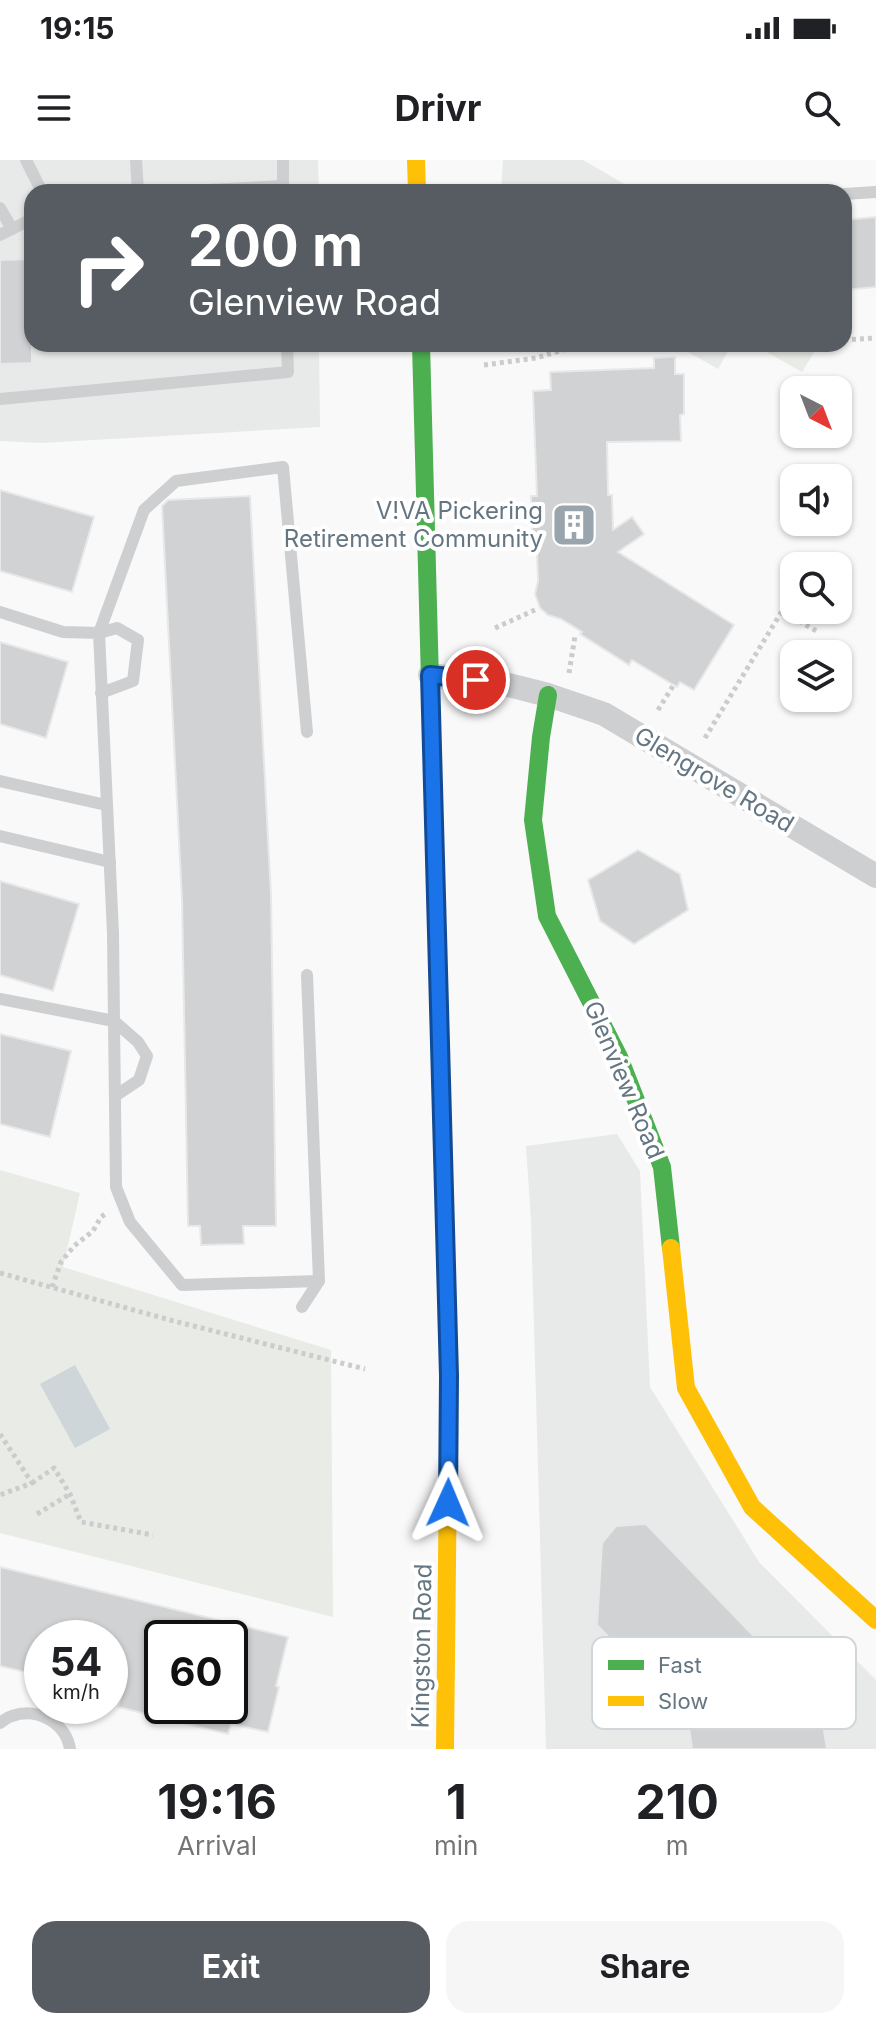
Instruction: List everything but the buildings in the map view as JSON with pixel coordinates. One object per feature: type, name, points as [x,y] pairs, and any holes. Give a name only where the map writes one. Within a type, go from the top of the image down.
[{"type":"main road","points":[[416,160],[417,184]]},
{"type":"main road","name":"Kingston Road","points":[[421,352],[449,1376],[444,1744]]},
{"type":"main road","name":"Glenview Road","points":[[548,695],[533,820],[547,916],[619,1057],[662,1167],[686,1388],[752,1507],[876,1620]]},
{"type":"street","points":[[430,675],[498,683],[548,695]]},
{"type":"street","name":"Glengrove Road","points":[[548,695],[604,714],[876,876]]},
{"type":"lane","points":[[26,160],[38,184]]},
{"type":"lane","points":[[136,160],[138,184]]},
{"type":"lane","points":[[283,160],[283,184]]},
{"type":"lane","points":[[852,194],[876,192]]},
{"type":"lane","points":[[0,208],[6,232],[24,223]]},
{"type":"lane","points":[[0,399],[288,372],[287,352]]},
{"type":"lane","points":[[307,732],[283,467],[176,481],[144,510],[99,633],[113,933],[116,1187],[130,1222],[182,1285],[319,1281]]},
{"type":"lane","points":[[0,612],[63,632],[99,633],[117,628],[138,640],[133,681],[101,693]]},
{"type":"lane","points":[[0,781],[106,805]]},
{"type":"lane","points":[[0,836],[110,862]]},
{"type":"lane","points":[[302,1307],[319,1281],[307,975]]},
{"type":"lane","points":[[0,999],[114,1021],[138,1042],[147,1056],[139,1080],[115,1096]]},
{"type":"lane","points":[[0,1723],[12,1716],[29,1713],[46,1717],[60,1728],[70,1749]]},
{"type":"path","points":[[852,340],[876,338]]},
{"type":"path","points":[[484,365],[556,352]]},
{"type":"path","points":[[489,541],[518,547]]},
{"type":"path","points":[[495,628],[535,610]]},
{"type":"path","points":[[705,738],[782,611],[818,632]]},
{"type":"path","points":[[569,673],[575,636]]},
{"type":"path","points":[[658,710],[673,686]]},
{"type":"path","points":[[52,1287],[61,1262],[74,1246],[93,1231],[101,1217],[122,1202]]},
{"type":"path","points":[[0,1273],[365,1369]]},
{"type":"path","points":[[0,1434],[32,1483]]},
{"type":"path","points":[[0,1495],[32,1483],[54,1468],[70,1494],[81,1522],[153,1535]]},
{"type":"path","points":[[37,1514],[70,1494]]},
{"type":"shaded area","points":[[0,160],[318,160],[319,184],[24,184],[24,352],[319,352],[320,427],[41,443],[0,441]]},
{"type":"shaded area","points":[[503,160],[583,160],[624,184],[502,184]]},
{"type":"shaded area","points":[[688,352],[728,352],[718,369]]},
{"type":"shaded area","points":[[767,352],[814,352],[802,372]]},
{"type":"shaded area","points":[[617,1134],[640,1171],[650,1387],[759,1562],[833,1637],[592,1637],[592,1729],[856,1729],[856,1660],[876,1680],[876,1749],[546,1749],[531,1221],[526,1146]]},
{"type":"shaded area","points":[[0,1170],[80,1193],[63,1267],[331,1350],[333,1617],[0,1533]]},
{"type":"shaded area","points":[[75,1365],[110,1429],[75,1448],[40,1384]]},
{"type":"traffic: fast","points":[[421,352],[443,1167]]},
{"type":"traffic: fast","points":[[548,695],[533,820],[547,916],[619,1057],[662,1167],[671,1248]]},
{"type":"traffic: slow","points":[[416,160],[417,184]]},
{"type":"traffic: slow","points":[[443,1167],[449,1376],[445,1749]]},
{"type":"traffic: slow","points":[[671,1248],[686,1388],[752,1507],[876,1620]]},
{"type":"place","name":"V!VA Pickering Retirement Community","points":[[574,525]]},
{"type":"route","points":[[448,1503],[449,1376],[430,675],[476,680]]}]
